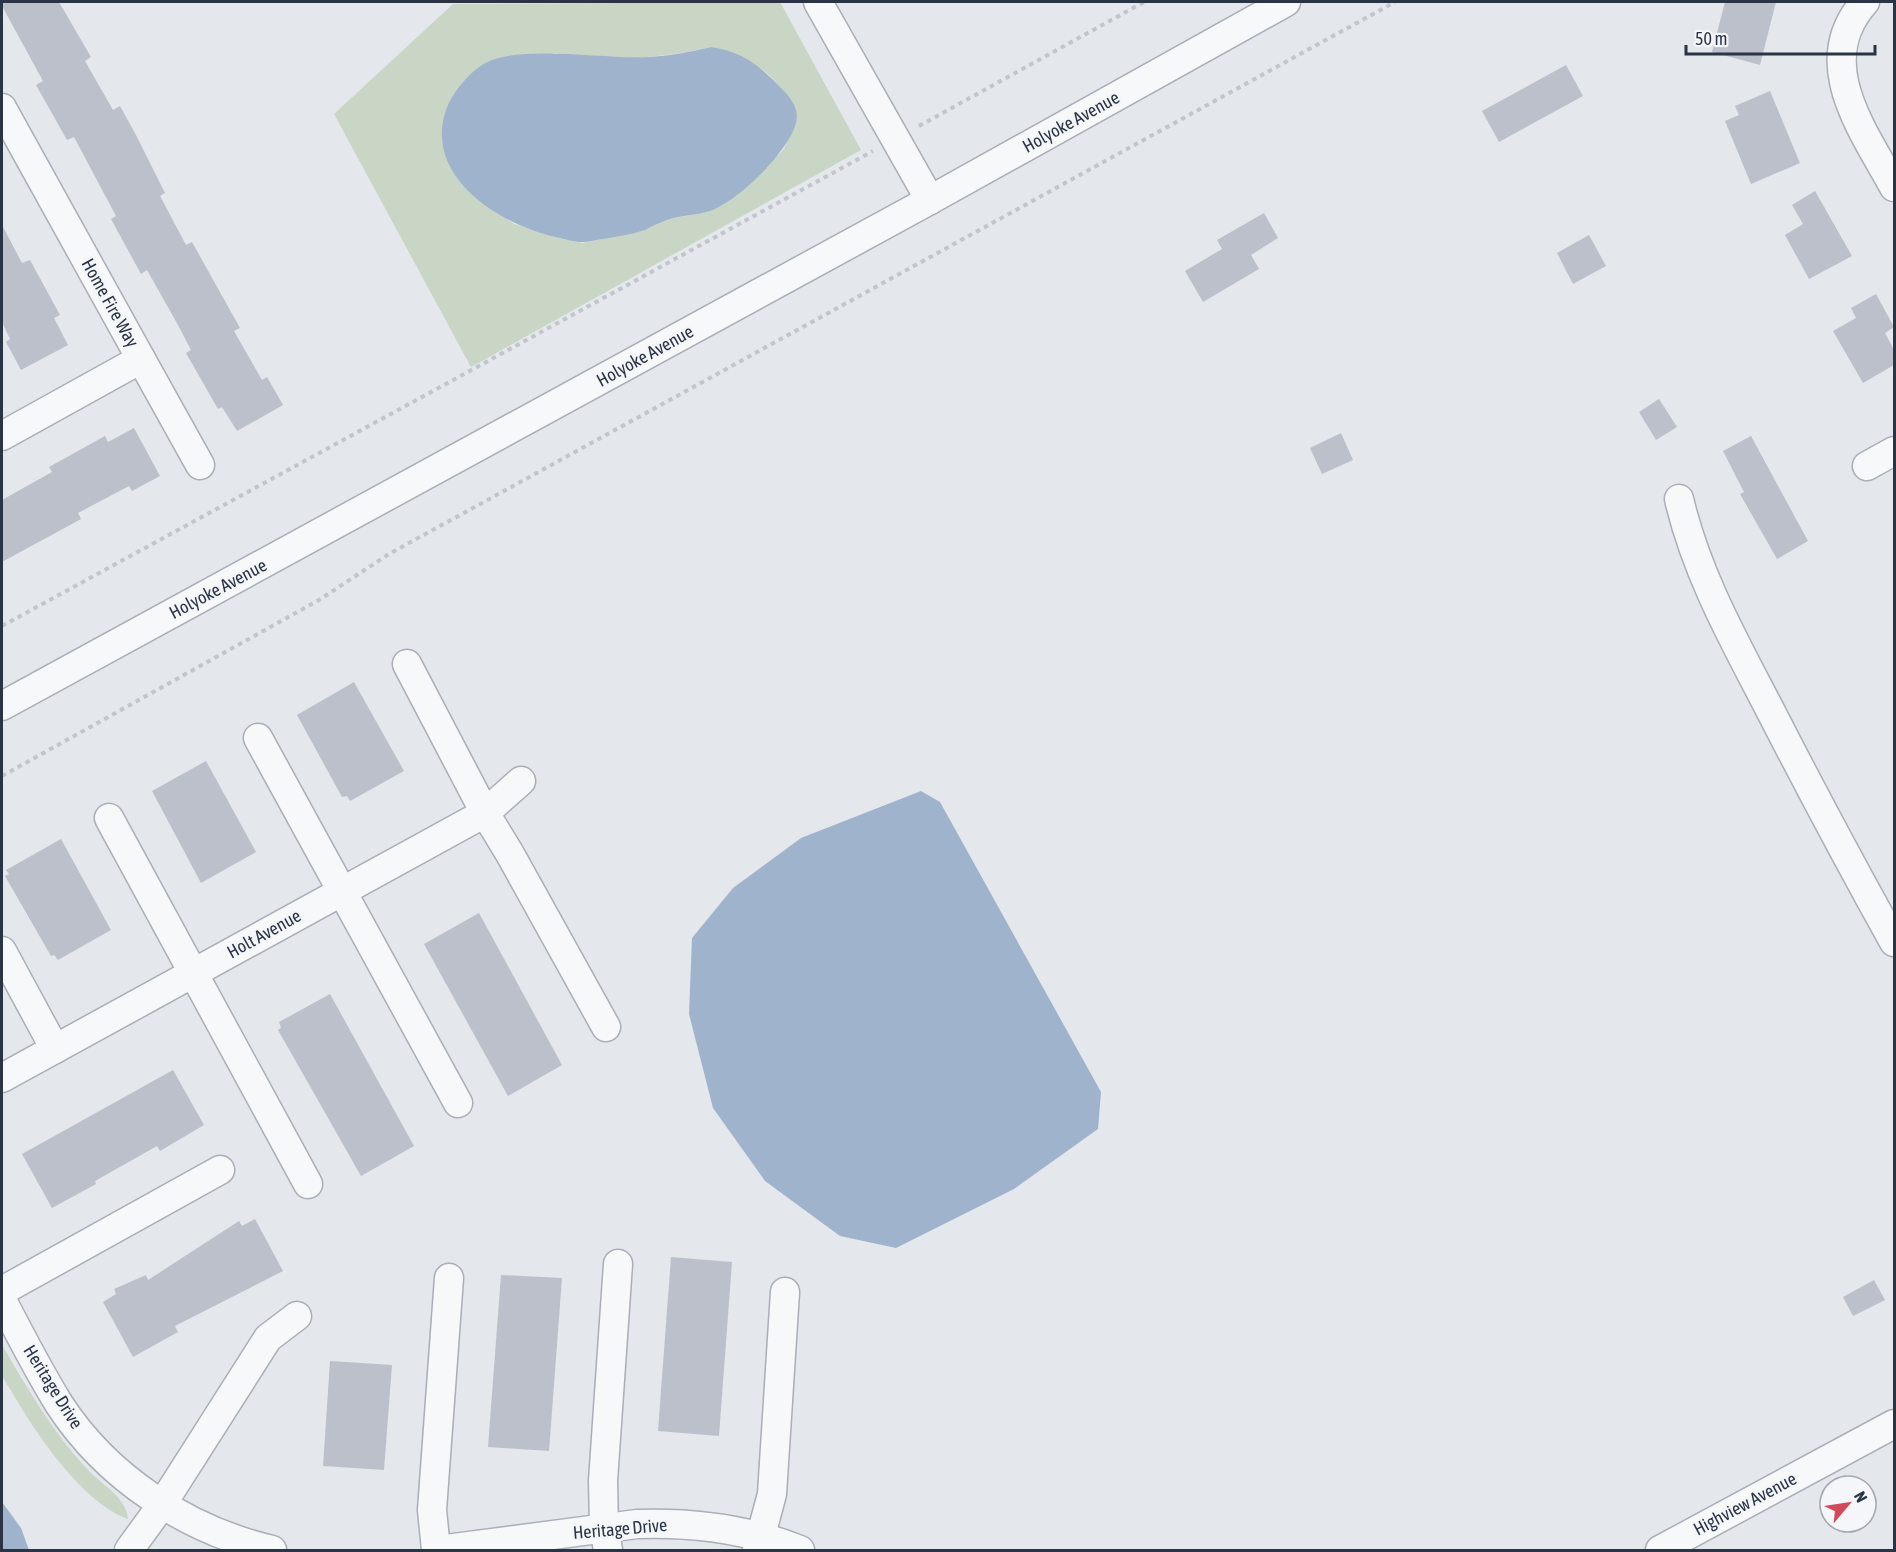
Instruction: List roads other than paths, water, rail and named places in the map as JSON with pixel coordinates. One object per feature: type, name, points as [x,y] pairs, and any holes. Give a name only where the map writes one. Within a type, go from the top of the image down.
[{"type":"street","points":[[818,2],[930,200]]},
{"type":"street","name":"Holyoke Avenue","points":[[2,706],[930,200],[1286,2]]},
{"type":"street","points":[[1865,2],[1852,18],[1844,41],[1841,70],[1852,111],[1894,187]]},
{"type":"street","name":"Home Fire Way","points":[[2,108],[141,359],[2,436]]},
{"type":"street","points":[[141,359],[200,465]]},
{"type":"street","points":[[1867,466],[1894,451]]},
{"type":"street","points":[[1679,499],[1700,570],[1735,643],[1894,942]]},
{"type":"street","points":[[407,664],[484,813],[510,854],[606,1027]]},
{"type":"street","points":[[258,738],[458,1103]]},
{"type":"street","name":"Holt Avenue","points":[[2,1078],[484,813],[520,781]]},
{"type":"street","points":[[109,818],[308,1184]]},
{"type":"street","points":[[2,951],[55,1049]]},
{"type":"street","points":[[2,1291],[219,1170]]},
{"type":"street","points":[[606,1539],[603,1480],[618,1264]]},
{"type":"street","points":[[437,1551],[432,1510],[449,1278]]},
{"type":"street","points":[[759,1544],[772,1494],[785,1292]]},
{"type":"street","name":"Heritage Drive","points":[[2,1300],[60,1405],[118,1472],[161,1506],[230,1538],[272,1551]]},
{"type":"street","points":[[129,1551],[161,1506],[268,1338],[297,1316]]},
{"type":"street","name":"Highview Avenue","points":[[1660,1551],[1894,1424]]},
{"type":"street","name":"Heritage Drive","points":[[437,1551],[606,1539],[637,1524],[722,1528],[759,1544],[800,1551]]},
{"type":"water","points":[[711,47],[733,52],[759,67],[788,96],[794,105],[797,117],[794,129],[776,158],[735,197],[710,211],[670,219],[626,235],[578,242],[534,231],[512,222],[491,209],[471,194],[456,176],[446,156],[442,134],[449,104],[456,91],[471,74],[482,65],[497,58],[538,54],[648,57],[680,54]]},
{"type":"water","points":[[921,791],[940,802],[1101,1092],[1098,1129],[1014,1189],[896,1248],[840,1236],[765,1181],[713,1108],[689,1014],[692,938],[733,888],[801,838]]},
{"type":"water","points":[[2,1502],[21,1528],[29,1550],[2,1550]]}]
